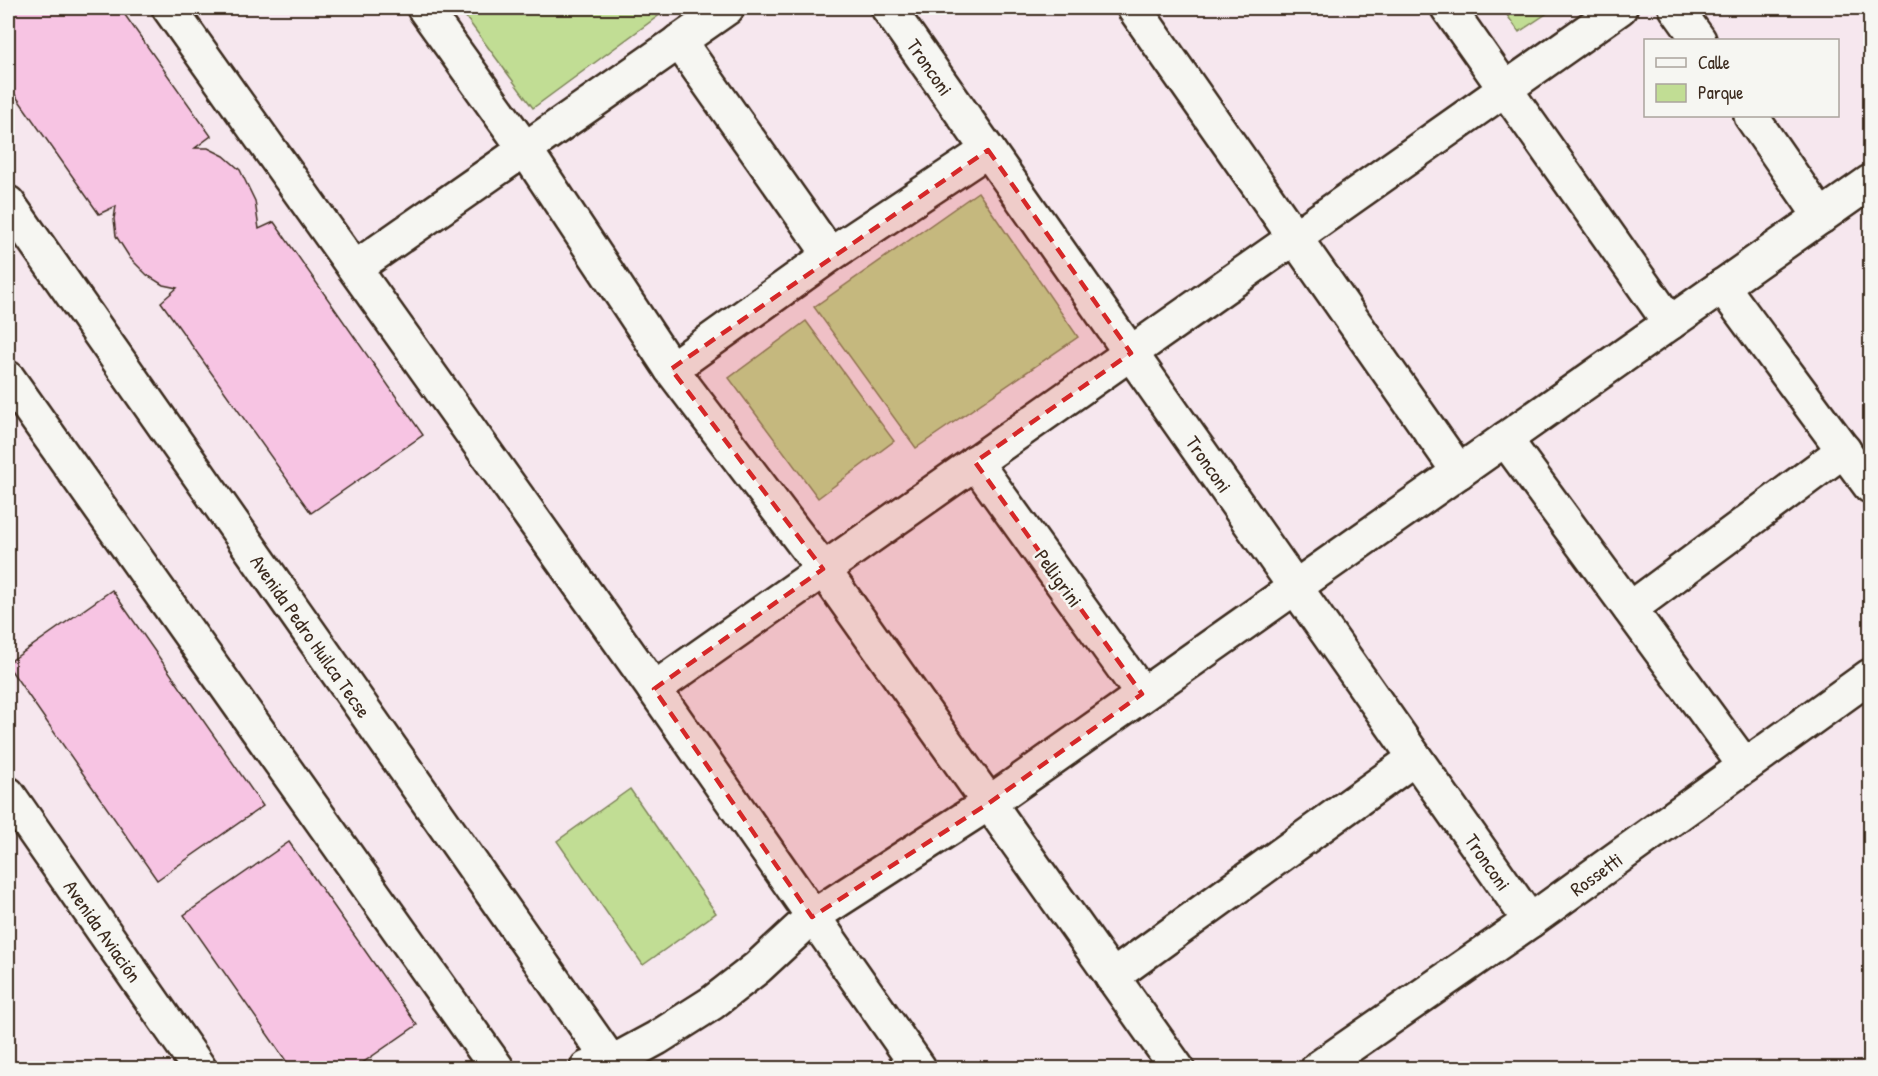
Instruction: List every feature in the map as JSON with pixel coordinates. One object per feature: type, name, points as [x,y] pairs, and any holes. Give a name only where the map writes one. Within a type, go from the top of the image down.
[{"type":"street","points":[[169,8],[654,689],[919,1068]]},
{"type":"street","points":[[424,8],[525,149],[671,369],[823,569],[1177,1068]]},
{"type":"street","points":[[354,268],[727,8]]},
{"type":"street","name":"Tronconi","points":[[888,8],[1530,921]]},
{"type":"street","points":[[1134,8],[1459,472]]},
{"type":"street","points":[[1448,8],[1670,323]]},
{"type":"street","points":[[654,689],[1620,8]]},
{"type":"street","points":[[1676,8],[1698,39]]},
{"type":"street","points":[[679,41],[830,255]]},
{"type":"street","points":[[1752,117],[1821,217]]},
{"type":"street","points":[[671,369],[830,255],[988,150]]},
{"type":"street","points":[[604,1067],[657,1038],[712,1003],[757,968],[812,917],[988,803],[1870,182]]},
{"type":"street","name":"Avenida Pedro Huilca Tecse","points":[[8,203],[604,1067]]},
{"type":"street","points":[[1722,286],[1870,486]]},
{"type":"street","points":[[8,378],[497,1068]]},
{"type":"street","points":[[1505,439],[1745,766]]},
{"type":"street","points":[[1630,609],[1844,450]]},
{"type":"street","name":"Pelligrini","points":[[975,462],[1142,694]]},
{"type":"street","name":"Rossetti","points":[[1318,1068],[1530,921],[1870,676]]},
{"type":"street","points":[[1112,977],[1415,758]]},
{"type":"street","name":"Avenida Aviación","points":[[8,794],[199,1068]]},
{"type":"highlighted area","points":[[988,150],[1131,353],[975,462],[1142,694],[989,803],[812,917],[654,689],[823,569],[671,369]]},
{"type":"green space","points":[[459,8],[669,8],[533,108]]},
{"type":"green space","points":[[1502,8],[1555,8],[1519,32]]},
{"type":"green space","points":[[978,192],[1078,337],[916,448],[814,307]]},
{"type":"green space","points":[[806,321],[894,441],[818,498],[729,378]]},
{"type":"green space","points":[[630,789],[716,913],[643,965],[557,841]]},
{"type":"building","points":[[8,8],[120,8],[211,136],[195,148],[208,148],[224,156],[240,170],[255,201],[259,229],[274,222],[423,435],[311,513],[161,302],[177,288],[163,285],[147,275],[130,258],[116,236],[114,219],[116,206],[99,214],[8,85]]},
{"type":"building","points":[[112,590],[263,806],[157,880],[8,666],[8,663]]},
{"type":"building","points":[[289,842],[417,1025],[355,1068],[291,1068],[184,915]]}]
